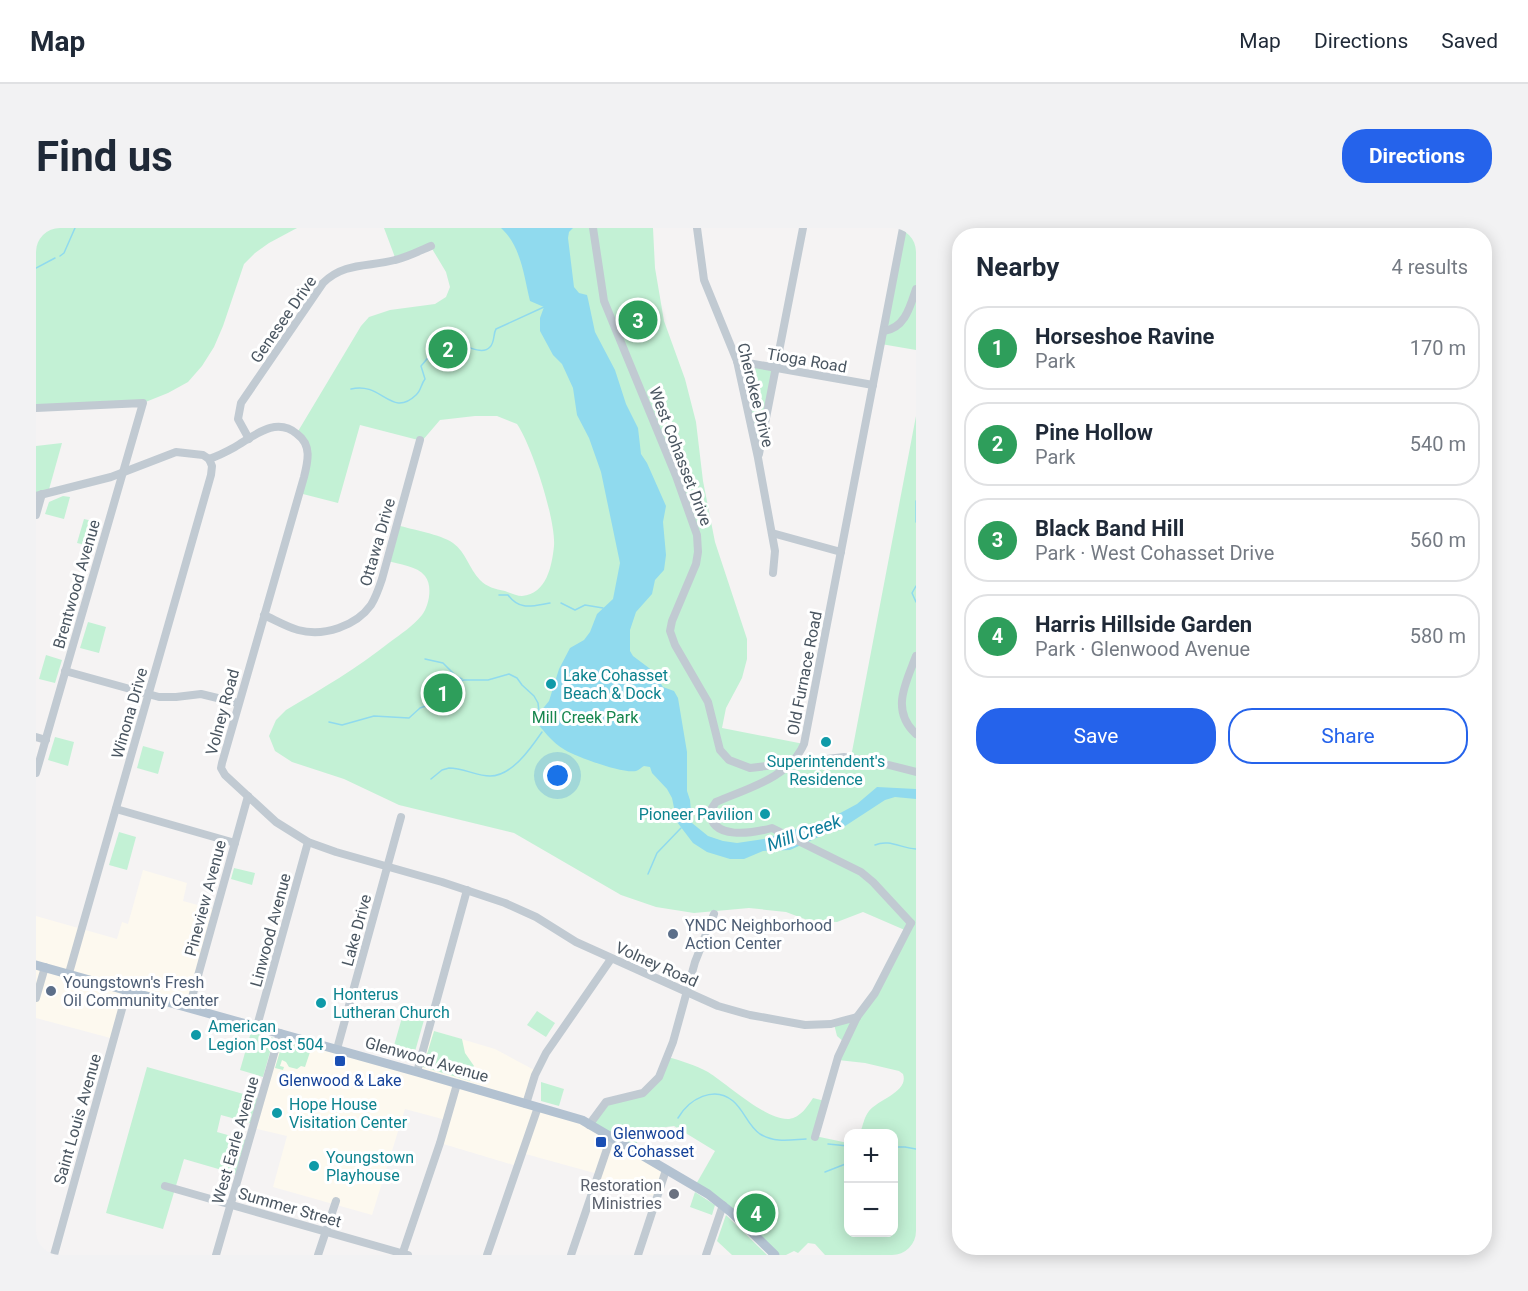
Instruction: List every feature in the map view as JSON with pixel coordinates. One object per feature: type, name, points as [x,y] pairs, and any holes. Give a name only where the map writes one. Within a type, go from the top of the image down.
[{"type":"main road","name":"Glenwood Avenue","points":[[40,966],[573,1117],[708,1194],[723,1205],[776,1255]]},
{"type":"street","name":"West Cohasset Drive","points":[[593,228],[604,302],[676,476],[697,536],[696,564],[672,621],[671,636],[708,702],[717,741],[723,755],[736,764],[750,768],[844,757],[916,772]]},
{"type":"street","name":"Cherokee Drive","points":[[697,228],[704,280],[737,361],[759,458],[775,556],[773,573]]},
{"type":"street","points":[[759,458],[803,228]]},
{"type":"street","name":"Old Furnace Road","points":[[815,1137],[838,1057],[857,1017],[874,994],[914,924],[867,876],[772,828],[747,833],[724,830],[714,823],[710,811],[716,802],[786,769],[799,755],[804,744],[903,228]]},
{"type":"street","name":"Genesee Drive","points":[[249,439],[238,419],[241,403],[323,283],[336,272],[346,268],[396,260],[431,246]]},
{"type":"street","points":[[884,331],[896,327],[903,320],[916,289]]},
{"type":"street","name":"Tioga Road","points":[[737,361],[873,385]]},
{"type":"street","name":"Brentwood Avenue","points":[[36,408],[143,403],[36,773]]},
{"type":"street","name":"Volney Road","points":[[209,459],[271,427],[287,427],[302,437],[308,456],[221,768],[225,775],[276,822],[308,842],[466,890],[522,910],[536,916],[563,935],[611,959],[730,1010],[785,1022],[824,1025],[857,1017]]},
{"type":"street","name":"Ottawa Drive","points":[[264,615],[298,630],[323,632],[352,622],[367,610],[378,592],[420,440]]},
{"type":"street","points":[[36,515],[39,495],[122,473],[176,452],[202,455],[209,459]]},
{"type":"street","name":"Winona Drive","points":[[69,974],[211,476],[212,466],[209,459]]},
{"type":"street","points":[[771,533],[841,552]]},
{"type":"street","points":[[916,656],[913,668],[903,686],[902,699],[907,722],[916,734]]},
{"type":"street","points":[[65,671],[165,698],[206,694],[238,703]]},
{"type":"street","points":[[36,737],[46,740]]},
{"type":"street","name":"Pineview Avenue","points":[[189,1008],[248,796]]},
{"type":"street","points":[[116,809],[235,843]]},
{"type":"street","name":"Lake Drive","points":[[337,1049],[401,817]]},
{"type":"street","name":"Linwood Avenue","points":[[257,1026],[308,842]]},
{"type":"street","points":[[417,1072],[466,890]]},
{"type":"street","points":[[589,1125],[606,1102],[637,1096],[653,1084],[664,1068],[686,993],[714,914]]},
{"type":"street","points":[[526,1104],[535,1075],[546,1053],[611,959]]},
{"type":"street","points":[[36,998],[40,966]]},
{"type":"street","name":"Saint Louis Avenue","points":[[54,1255],[127,991]]},
{"type":"street","name":"West Earle Avenue","points":[[216,1255],[280,1033]]},
{"type":"street","points":[[404,1254],[457,1084]]},
{"type":"street","points":[[487,1255],[538,1107]]},
{"type":"street","points":[[572,1255],[611,1137]]},
{"type":"street","points":[[638,1255],[666,1170]]},
{"type":"street","name":"Summer Street","points":[[165,1186],[404,1254]]},
{"type":"street","points":[[318,1255],[336,1202]]},
{"type":"street","points":[[706,1255],[723,1205]]},
{"type":"shaded area","points":[[143,870],[187,883],[183,901],[216,910],[189,1008],[127,991],[114,1039],[36,1018],[36,916],[117,939],[122,922],[128,924]]},
{"type":"shaded area","points":[[431,1030],[495,1049],[536,1071],[527,1104],[573,1117],[666,1170],[657,1197],[597,1179],[598,1174],[522,1153],[517,1166],[440,1143],[446,1120],[405,1109],[372,1215],[273,1187],[287,1136],[253,1128],[280,1033],[416,1071]]},
{"type":"green space","points":[[36,228],[297,228],[269,243],[244,264],[214,347],[188,382],[143,403],[36,408]]},
{"type":"green space","name":"Mill Creek Park","points":[[384,228],[653,228],[655,268],[664,321],[685,379],[696,422],[703,481],[715,542],[747,639],[747,659],[742,678],[726,708],[722,728],[804,744],[793,761],[851,757],[916,416],[916,1255],[825,1255],[815,1244],[808,1243],[798,1253],[794,1251],[786,1255],[775,1255],[695,1186],[715,1151],[674,1126],[644,1130],[633,1150],[589,1125],[602,1105],[648,1090],[668,1057],[708,1072],[747,1101],[780,1118],[789,1119],[797,1116],[813,1098],[825,1101],[815,1136],[844,1142],[844,1237],[898,1237],[898,1129],[861,1129],[869,1111],[902,1086],[903,1074],[865,1063],[838,1060],[845,1043],[837,1036],[834,1024],[857,1017],[907,931],[863,912],[837,922],[810,921],[786,912],[749,908],[694,913],[656,907],[621,895],[514,833],[399,805],[344,779],[292,762],[275,751],[269,736],[276,720],[286,710],[365,661],[411,626],[424,611],[429,590],[425,576],[413,568],[387,561],[397,525],[448,540],[461,551],[476,576],[483,582],[518,596],[530,594],[543,584],[552,562],[554,534],[536,465],[517,424],[497,416],[440,420],[422,441],[360,425],[338,503],[299,493],[308,456],[297,433],[361,326],[369,317],[390,310],[435,304],[446,297],[450,287],[446,272],[431,247],[396,260]]},
{"type":"green space","points":[[903,228],[916,228],[916,350],[881,344]]},
{"type":"green space","points":[[737,361],[776,368],[758,458]]},
{"type":"green space","points":[[62,443],[48,493],[36,496],[36,446]]},
{"type":"green space","points":[[63,496],[70,497],[64,519],[45,514],[49,502]]},
{"type":"green space","points":[[84,519],[101,523],[94,547],[77,543]]},
{"type":"green space","points":[[88,622],[106,627],[99,653],[80,648]]},
{"type":"green space","points":[[46,655],[62,660],[55,683],[39,679]]},
{"type":"green space","points":[[55,737],[74,742],[68,766],[48,760]]},
{"type":"green space","points":[[143,746],[164,752],[158,774],[137,768]]},
{"type":"green space","points":[[119,832],[136,837],[127,870],[109,865]]},
{"type":"green space","points":[[234,868],[255,873],[252,885],[231,879]]},
{"type":"green space","points":[[537,1011],[555,1023],[546,1037],[527,1025]]},
{"type":"green space","points":[[403,1014],[424,1020],[412,1062],[391,1056]]},
{"type":"green space","points":[[434,1031],[462,1039],[465,1053],[474,1066],[470,1081],[423,1067]]},
{"type":"green space","points":[[251,1032],[274,1038],[263,1077],[240,1070]]},
{"type":"green space","points":[[283,1041],[311,1049],[305,1067],[301,1066],[297,1069],[289,1067],[282,1060],[280,1066],[284,1067],[283,1070],[275,1068]]},
{"type":"green space","points":[[147,1067],[261,1099],[254,1124],[221,1115],[217,1132],[249,1141],[239,1175],[184,1159],[163,1229],[106,1213]]},
{"type":"green space","points":[[541,1082],[564,1089],[559,1106],[541,1101]]},
{"type":"green space","points":[[695,1192],[715,1205],[712,1215],[690,1207]]},
{"type":"green space","points":[[726,1215],[767,1255],[732,1255],[717,1241]]},
{"type":"water","name":"Mill Creek","points":[[501,228],[573,228],[568,238],[574,287],[579,293],[587,295],[595,332],[615,370],[626,404],[638,428],[641,454],[666,506],[663,522],[666,555],[664,570],[655,580],[652,594],[636,612],[630,630],[630,651],[633,656],[653,671],[663,687],[674,691],[678,698],[687,752],[687,791],[692,823],[708,836],[737,843],[764,839],[831,818],[857,804],[877,787],[916,789],[916,799],[895,797],[885,800],[839,830],[790,850],[763,851],[744,859],[730,859],[707,852],[693,843],[677,822],[672,798],[667,789],[652,773],[650,767],[644,766],[636,771],[630,771],[611,768],[579,757],[555,743],[532,718],[532,715],[540,712],[549,701],[559,669],[570,648],[584,640],[597,614],[613,599],[620,563],[601,472],[589,438],[577,415],[573,388],[562,364],[553,355],[540,331],[540,318],[544,307],[530,301],[517,252],[508,235]]},
{"type":"waterway","points":[[60,256],[64,253],[75,228]]},
{"type":"waterway","points":[[36,268],[55,258]]},
{"type":"waterway","points":[[351,389],[371,390],[393,402],[407,401],[418,393],[425,379],[421,366],[440,344],[453,342],[473,349],[485,350],[492,345],[496,329],[544,307]]},
{"type":"waterway","points":[[916,501],[916,522]]},
{"type":"waterway","points":[[916,586],[912,593],[916,602]]},
{"type":"waterway","points":[[499,595],[508,595],[517,603],[527,606],[550,603]]},
{"type":"waterway","points":[[561,603],[575,610],[585,605],[603,608]]},
{"type":"waterway","points":[[425,659],[443,663],[462,679]]},
{"type":"waterway","points":[[329,722],[342,725],[374,716],[409,718],[420,708],[434,703],[445,689],[454,683],[464,680],[488,680],[509,674],[517,678],[534,696],[539,712]]},
{"type":"waterway","points":[[431,779],[442,770],[449,768],[485,776],[498,775],[520,760],[542,732]]},
{"type":"waterway","points":[[648,874],[657,853],[681,828]]},
{"type":"waterway","points":[[875,845],[890,843],[916,849]]},
{"type":"waterway","points":[[678,1118],[695,1100],[702,1096],[718,1094],[733,1101],[760,1134],[771,1139],[806,1139]]},
{"type":"waterway","points":[[828,1144],[844,1146]]},
{"type":"waterway","points":[[898,1147],[916,1149]]},
{"type":"waterway","points":[[825,1172],[844,1165]]},
{"type":"place","name":"Black Band Hill","points":[[638,320]]},
{"type":"place","name":"Pine Hollow","points":[[448,349]]},
{"type":"place","name":"Lake Cohasset Beach & Dock","points":[[551,684]]},
{"type":"place","name":"Horseshoe Ravine","points":[[443,693]]},
{"type":"place","name":"Superintendent's Residence","points":[[826,742]]},
{"type":"place","name":"Pioneer Pavilion","points":[[765,814]]},
{"type":"place","name":"YNDC Neighborhood Action Center","points":[[673,934]]},
{"type":"place","name":"Youngstown's Fresh Oil Community Center","points":[[51,991]]},
{"type":"place","name":"Honterus Lutheran Church","points":[[321,1003]]},
{"type":"place","name":"American Legion Post 504","points":[[196,1035]]},
{"type":"place","name":"Glenwood & Lake","points":[[340,1061]]},
{"type":"place","name":"Hope House Visitation Center","points":[[277,1113]]},
{"type":"place","name":"Glenwood & Cohasset","points":[[601,1142]]},
{"type":"place","name":"Youngstown Playhouse","points":[[314,1166]]},
{"type":"place","name":"Restoration Ministries","points":[[674,1194]]},
{"type":"place","name":"Harris Hillside Garden","points":[[756,1213]]}]
